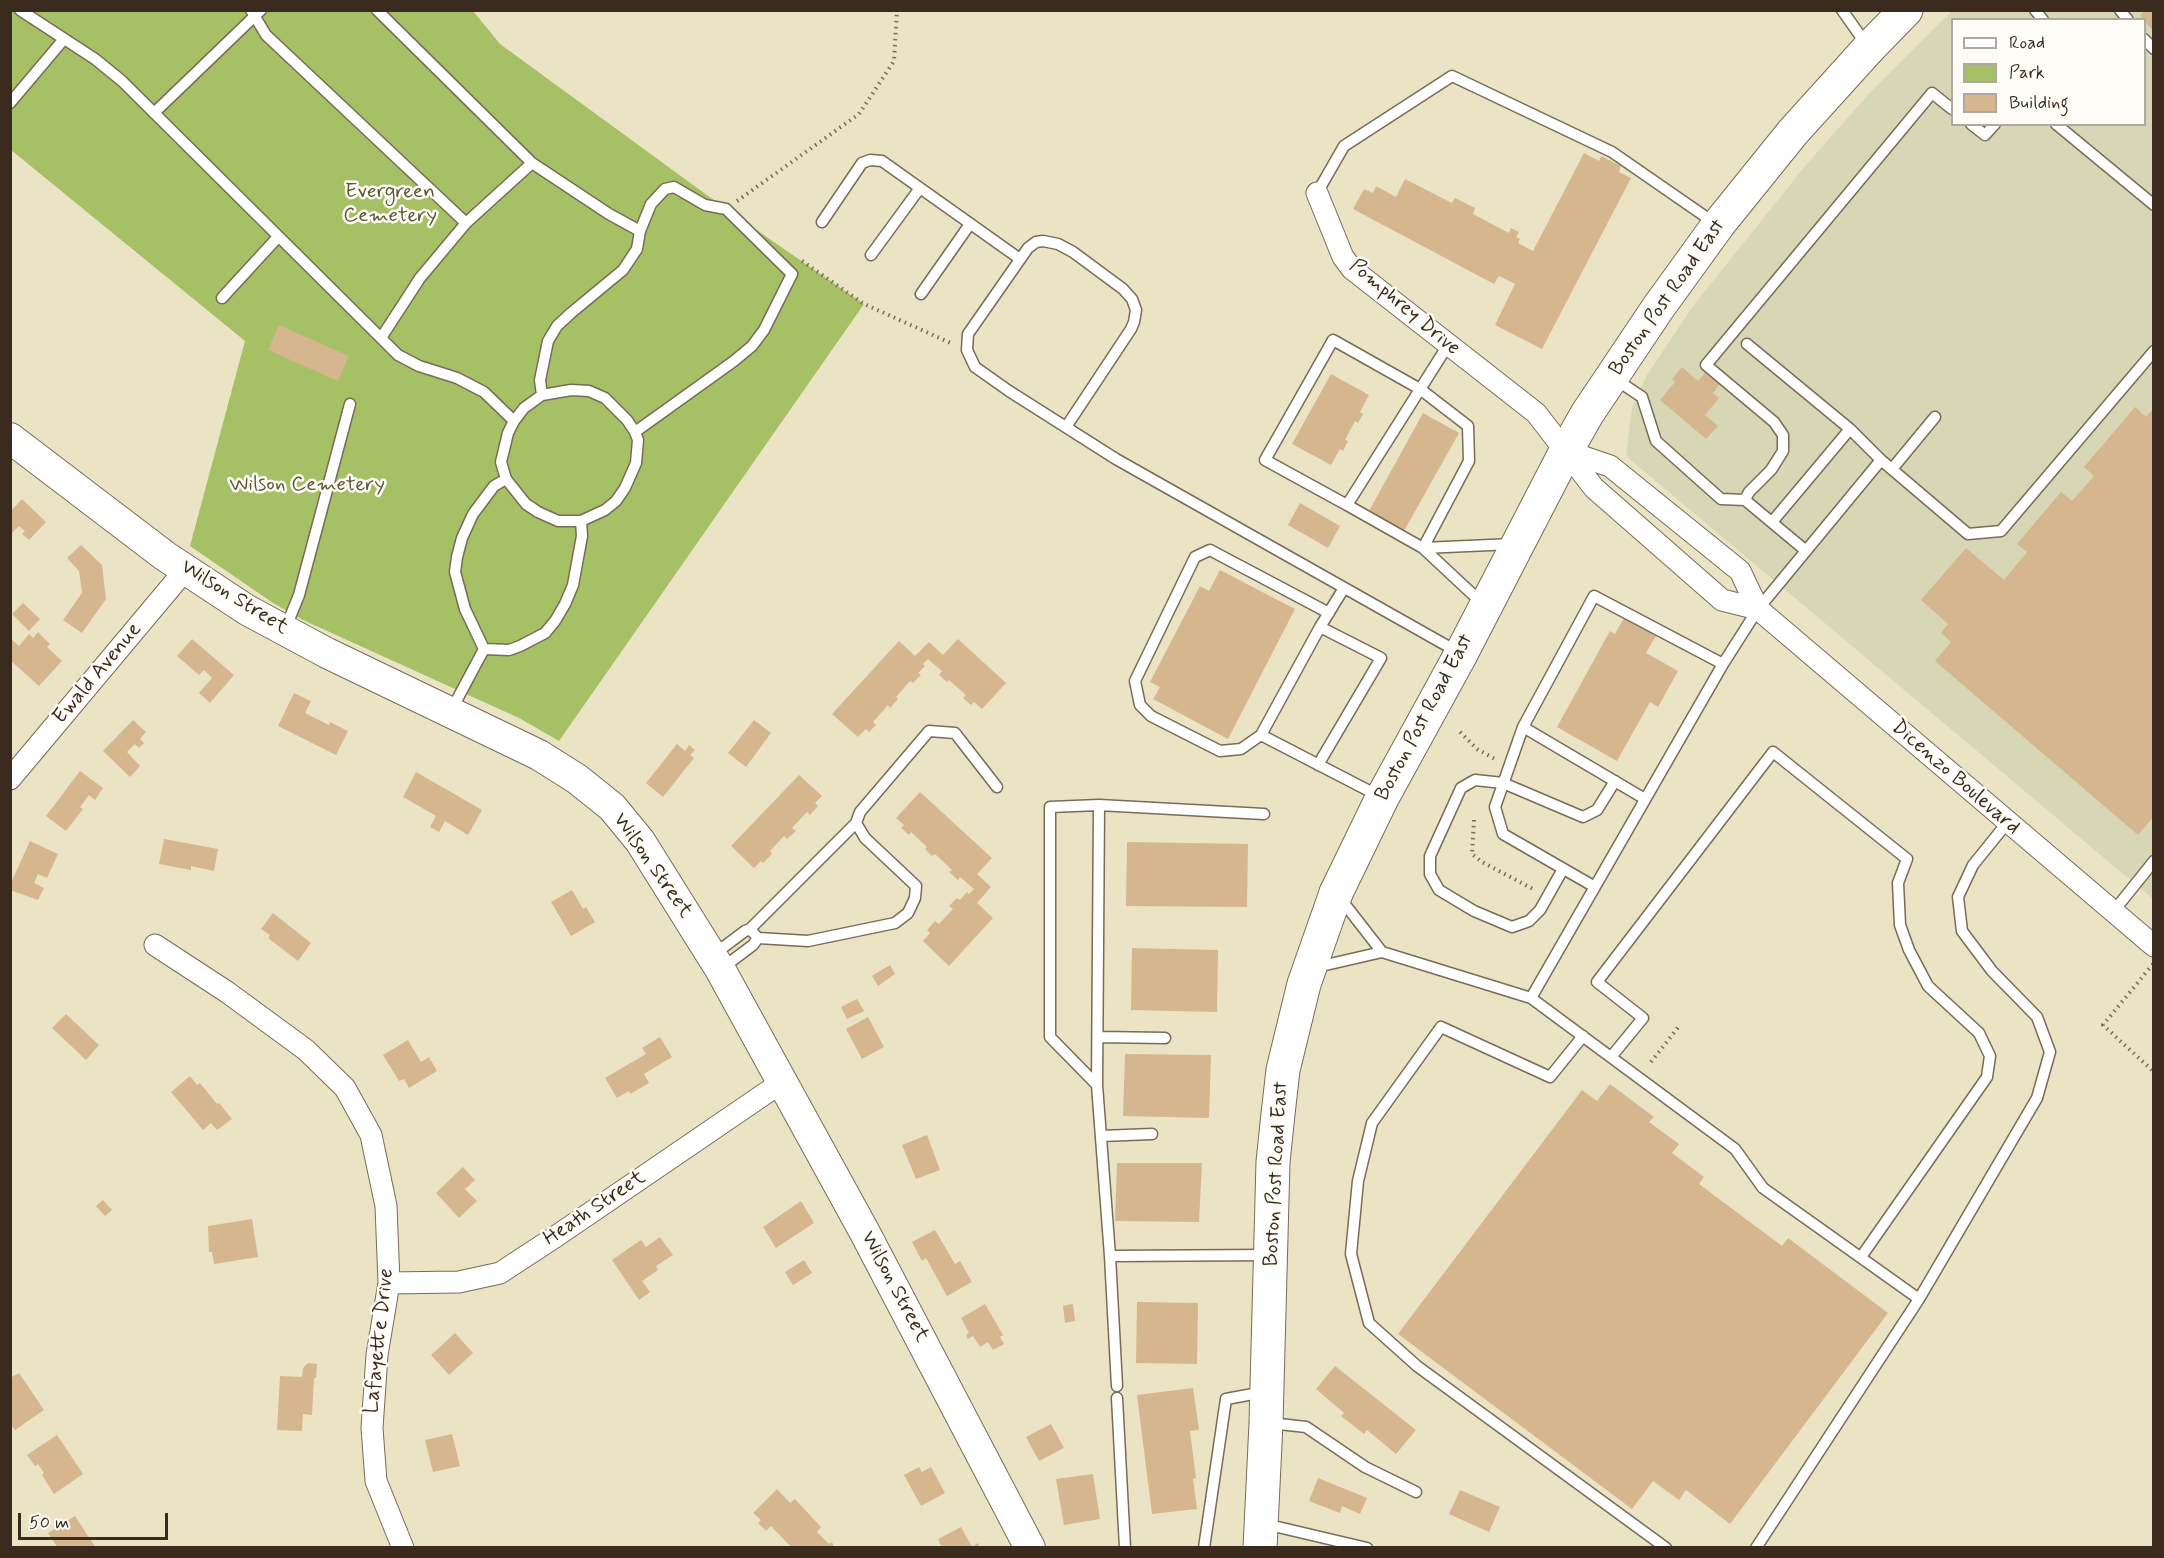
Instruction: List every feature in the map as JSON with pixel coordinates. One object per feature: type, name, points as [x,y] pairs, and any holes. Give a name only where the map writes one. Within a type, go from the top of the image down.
[{"type":"main road","name":"Boston Post Road East","points":[[1262,1535],[1273,1162],[1283,1070],[1309,969],[1336,893],[1382,798],[1461,654],[1566,451],[1612,377],[1718,225],[1785,141],[1906,10]]},
{"type":"street","name":"Pomphrey Drive","points":[[1317,193],[1349,266],[1536,413],[1566,451]]},
{"type":"street","name":"Wilson Street","points":[[10,438],[147,542],[247,610],[539,755],[577,779],[612,807],[640,841],[716,962],[869,1241],[1030,1548]]},
{"type":"street","name":"Dicenzo Boulevard","points":[[1566,451],[1594,488],[1722,600],[1758,609]]},
{"type":"street","name":"Dicenzo Boulevard","points":[[1566,451],[1610,466],[1740,571],[1758,609],[2154,946]]},
{"type":"street","name":"Ewald Avenue","points":[[10,779],[186,569]]},
{"type":"street","name":"Lafayette Drive","points":[[155,945],[227,992],[306,1050],[345,1088],[371,1135],[386,1206],[389,1283],[377,1355],[372,1428],[376,1481],[403,1548]]},
{"type":"street","name":"Heath Street","points":[[389,1283],[459,1282],[500,1273],[782,1082]]},
{"type":"lane","points":[[20,10],[95,59],[122,81],[392,350],[405,359],[457,378],[484,392],[514,421]]},
{"type":"lane","points":[[378,10],[532,163],[609,214],[640,231]]},
{"type":"lane","points":[[1842,10],[1869,48]]},
{"type":"lane","points":[[154,113],[255,13],[266,35],[466,223]]},
{"type":"lane","points":[[10,102],[64,39]]},
{"type":"lane","name":"Pomphrey Drive","points":[[1317,193],[1344,146],[1452,76],[1612,152],[1718,225]]},
{"type":"lane","points":[[1745,500],[1749,492],[1771,470],[1783,451],[1783,435],[1774,422],[1706,365],[1932,93],[1951,107]]},
{"type":"lane","points":[[1974,126],[1985,135],[1993,126]]},
{"type":"lane","points":[[2058,126],[2154,205]]},
{"type":"lane","points":[[822,222],[862,163],[870,160],[882,161],[1020,259]]},
{"type":"lane","points":[[381,338],[427,269],[466,223],[532,163]]},
{"type":"lane","points":[[542,395],[540,380],[548,341],[571,313],[623,270],[636,249],[640,231],[651,204],[665,189],[674,187],[705,205],[726,208],[792,274],[764,330],[752,346],[635,432]]},
{"type":"lane","points":[[871,255],[920,188]]},
{"type":"lane","points":[[921,294],[970,224]]},
{"type":"lane","points":[[222,298],[278,237]]},
{"type":"lane","points":[[1066,427],[1131,329],[1136,310],[1132,299],[1123,289],[1073,252],[1051,241],[1036,242],[1028,248],[968,334],[967,350],[975,367],[991,379],[1066,427],[1116,459],[1461,654]]},
{"type":"lane","points":[[1423,548],[1469,461],[1468,426],[1420,390],[1333,340],[1265,460],[1423,548],[1486,606]]},
{"type":"lane","points":[[1747,344],[1850,429],[1881,460],[1968,534],[2001,531],[2154,351]]},
{"type":"lane","points":[[1347,506],[1449,345]]},
{"type":"lane","points":[[1612,377],[1642,397],[1656,441],[1721,499],[1745,500],[1805,550]]},
{"type":"lane","points":[[571,390],[590,391],[605,398],[619,410],[635,432],[638,449],[636,463],[625,488],[616,501],[605,510],[581,521],[558,521],[538,512],[520,498],[506,479],[501,462],[508,433],[524,408],[542,395],[571,390]]},
{"type":"lane","points":[[285,630],[299,595],[350,404]]},
{"type":"lane","points":[[1892,469],[1935,417]]},
{"type":"lane","points":[[1772,522],[1850,429]]},
{"type":"lane","points":[[1531,998],[1723,664],[1758,609],[1881,460]]},
{"type":"lane","points":[[484,649],[459,591],[456,572],[457,557],[473,514],[494,486],[506,479]]},
{"type":"lane","points":[[484,649],[509,650],[520,646],[544,633],[555,621],[573,585],[582,536],[581,521]]},
{"type":"lane","points":[[1423,548],[1518,544]]},
{"type":"lane","points":[[1329,613],[1210,550],[1195,557],[1135,681],[1140,705],[1151,716],[1220,751],[1241,749],[1261,735],[1344,588]]},
{"type":"lane","points":[[1595,887],[1503,834],[1495,807],[1523,727],[1594,596],[1723,664]]},
{"type":"lane","points":[[1318,765],[1380,658],[1320,627]]},
{"type":"lane","points":[[450,712],[484,649]]},
{"type":"lane","points":[[1523,727],[1645,799]]},
{"type":"lane","points":[[716,962],[753,945],[754,933],[856,823],[860,812],[929,731],[955,733],[997,787]]},
{"type":"lane","points":[[1261,735],[1382,798]]},
{"type":"lane","points":[[1611,1057],[1643,1018],[1597,982],[1773,752],[1907,859],[1898,883],[1900,925],[1910,951],[1928,986],[1979,1033],[1990,1056],[1987,1077],[1861,1257]]},
{"type":"lane","points":[[1563,869],[1540,910],[1529,921],[1512,927],[1474,911],[1439,890],[1430,874],[1430,856],[1461,788],[1475,780],[1503,783],[1583,817],[1598,810],[1615,781]]},
{"type":"lane","points":[[1100,805],[1097,1085],[1117,1386]]},
{"type":"lane","points":[[1097,1085],[1050,1037],[1050,807],[1100,805],[1264,814]]},
{"type":"lane","points":[[716,962],[745,931],[808,941],[895,923],[908,913],[915,898],[916,886],[865,838],[856,823]]},
{"type":"lane","points":[[1756,1548],[1919,1299],[2037,1098],[2050,1052],[2037,1017],[1992,971],[1962,931],[1958,897],[1973,865],[2007,823]]},
{"type":"lane","points":[[2113,912],[2154,861]]},
{"type":"lane","points":[[1336,893],[1382,952]]},
{"type":"lane","points":[[1309,969],[1382,952],[1531,998],[1734,1149],[1763,1188],[1919,1299]]},
{"type":"lane","points":[[1583,1036],[1550,1077],[1441,1027],[1372,1123],[1358,1181],[1351,1254],[1369,1323],[1417,1366],[1666,1548]]},
{"type":"lane","points":[[1098,1037],[1165,1038]]},
{"type":"lane","points":[[1101,1136],[1152,1134]]},
{"type":"lane","points":[[1110,1256],[1271,1255]]},
{"type":"lane","points":[[1117,1398],[1125,1548]]},
{"type":"lane","points":[[1204,1548],[1226,1399],[1267,1407],[1305,1427],[1365,1467],[1416,1492]]},
{"type":"lane","points":[[1262,1535],[1367,1548]]},
{"type":"path","points":[[726,208],[859,114],[894,61],[897,10]]},
{"type":"path","points":[[800,260],[864,304],[967,350]]},
{"type":"path","points":[[1460,732],[1477,749],[1495,759]]},
{"type":"path","points":[[1474,820],[1472,854],[1482,862],[1536,891],[1540,899]]},
{"type":"path","points":[[2154,964],[2103,1025],[2154,1072]]},
{"type":"path","points":[[1651,1062],[1680,1025]]},
{"type":"shaded area","points":[[1952,11],[2153,11],[2153,899],[1626,456],[1632,408],[1647,375],[1693,306],[1806,165],[1867,96]]},
{"type":"green space","name":"Evergreen Cemetery","points":[[10,11],[473,11],[500,44],[726,209],[864,304],[559,741],[519,718],[303,620],[273,603],[190,546],[245,341],[11,150]]},
{"type":"building","points":[[2145,10],[2154,10],[2154,27],[2151,29],[2146,23],[2146,18],[2140,15]]},
{"type":"building","points":[[1584,153],[1599,161],[1601,156],[1621,166],[1619,172],[1631,178],[1542,349],[1495,325],[1515,284],[1499,276],[1494,284],[1353,209],[1364,189],[1373,193],[1376,186],[1396,197],[1405,179],[1452,203],[1455,198],[1475,208],[1473,214],[1509,233],[1511,228],[1519,232],[1516,237],[1520,239],[1518,243],[1533,251]]},
{"type":"building","points":[[279,325],[349,356],[338,381],[268,350]]},
{"type":"building","points":[[1682,367],[1698,381],[1707,370],[1721,382],[1713,393],[1719,398],[1705,415],[1718,426],[1706,439],[1660,400],[1675,382],[1672,379]]},
{"type":"building","points":[[1331,374],[1369,395],[1360,412],[1363,414],[1358,423],[1355,421],[1345,440],[1348,441],[1343,451],[1340,449],[1331,465],[1292,444]]},
{"type":"building","points":[[2135,407],[2146,417],[2154,408],[2154,816],[2138,835],[1935,661],[1951,642],[1941,633],[1948,624],[1921,600],[1966,548],[2004,580],[2027,552],[2017,544],[2061,492],[2072,501],[2094,476],[2084,467]]},
{"type":"building","points":[[1423,413],[1459,433],[1404,531],[1369,511]]},
{"type":"building","points":[[22,499],[46,522],[29,540],[22,534],[25,531],[19,526],[10,535],[10,512]]},
{"type":"building","points":[[1300,503],[1340,526],[1328,548],[1288,525]]},
{"type":"building","points":[[81,545],[102,565],[106,599],[82,633],[63,620],[82,593],[79,571],[67,558]]},
{"type":"building","points":[[1220,570],[1295,609],[1228,739],[1153,699],[1160,687],[1150,682],[1200,586],[1209,591]]},
{"type":"building","points":[[23,603],[40,619],[29,631],[12,614]]},
{"type":"building","points":[[1624,618],[1656,636],[1646,653],[1678,671],[1658,707],[1650,702],[1617,761],[1557,727],[1610,631],[1615,634]]},
{"type":"building","points":[[38,632],[50,644],[47,647],[62,661],[39,686],[10,660],[10,638],[19,646],[29,634],[33,638]]},
{"type":"building","points":[[192,639],[234,675],[210,703],[199,693],[212,678],[204,670],[199,675],[177,656]]},
{"type":"building","points":[[958,639],[1006,683],[982,709],[974,702],[971,705],[963,698],[966,695],[949,680],[947,682],[939,675],[942,671],[928,659],[918,673],[921,675],[913,683],[910,681],[890,708],[888,705],[873,722],[876,725],[869,732],[866,729],[858,737],[832,714],[899,641],[915,656],[929,642],[943,655]]},
{"type":"building","points":[[294,693],[311,701],[305,713],[329,725],[330,722],[348,731],[336,755],[278,726]]},
{"type":"building","points":[[133,720],[146,732],[140,739],[144,743],[139,748],[135,744],[127,752],[140,766],[130,777],[103,751]]},
{"type":"building","points":[[754,720],[771,733],[746,767],[728,753]]},
{"type":"building","points":[[677,744],[685,751],[689,745],[695,750],[690,755],[694,758],[663,797],[646,783]]},
{"type":"building","points":[[80,771],[103,788],[95,800],[89,795],[80,807],[83,809],[66,831],[46,816]]},
{"type":"building","points":[[416,772],[482,810],[468,835],[445,821],[439,832],[430,827],[436,816],[403,797]]},
{"type":"building","points":[[799,775],[822,796],[815,803],[818,806],[810,815],[807,812],[792,828],[796,831],[787,839],[784,836],[770,851],[772,854],[754,868],[731,846]]},
{"type":"building","points":[[920,792],[992,858],[977,874],[991,887],[977,903],[993,918],[949,966],[923,941],[930,933],[927,930],[935,921],[939,924],[953,909],[949,906],[957,898],[960,900],[967,892],[969,894],[974,889],[960,877],[958,880],[949,872],[952,870],[935,854],[932,856],[925,849],[927,847],[911,832],[909,835],[901,828],[904,825],[896,818]]},
{"type":"building","points":[[164,839],[218,849],[214,871],[191,866],[191,870],[159,864]]},
{"type":"building","points":[[30,841],[58,854],[47,878],[38,874],[34,883],[44,888],[38,900],[10,890],[10,885]]},
{"type":"building","points":[[1127,842],[1248,844],[1247,907],[1126,906]]},
{"type":"building","points":[[572,890],[583,909],[586,907],[595,922],[571,936],[551,902]]},
{"type":"building","points":[[273,913],[311,943],[298,961],[268,938],[270,935],[261,929]]},
{"type":"building","points":[[1132,948],[1218,950],[1217,1012],[1131,1010]]},
{"type":"building","points":[[890,965],[895,974],[878,986],[872,976]]},
{"type":"building","points":[[857,999],[864,1011],[847,1019],[841,1007]]},
{"type":"building","points":[[66,1014],[99,1045],[86,1060],[52,1028]]},
{"type":"building","points":[[868,1017],[884,1047],[862,1059],[846,1029]]},
{"type":"building","points":[[660,1037],[672,1057],[644,1074],[649,1083],[630,1094],[629,1091],[617,1098],[605,1078],[646,1054],[642,1048]]},
{"type":"building","points":[[408,1040],[421,1062],[429,1057],[437,1071],[409,1088],[404,1079],[399,1081],[383,1055]]},
{"type":"building","points":[[1125,1054],[1211,1055],[1209,1118],[1123,1116]]},
{"type":"building","points":[[190,1076],[197,1085],[200,1083],[232,1119],[217,1130],[211,1123],[203,1130],[171,1092]]},
{"type":"building","points":[[1610,1084],[1654,1117],[1649,1122],[1679,1144],[1672,1153],[1704,1177],[1699,1184],[1782,1246],[1788,1238],[1888,1313],[1730,1524],[1686,1490],[1679,1500],[1653,1481],[1632,1509],[1398,1334],[1582,1090],[1597,1101]]},
{"type":"building","points":[[927,1135],[940,1170],[916,1179],[902,1145]]},
{"type":"building","points":[[1117,1163],[1202,1163],[1199,1222],[1115,1221]]},
{"type":"building","points":[[463,1167],[475,1180],[465,1189],[477,1201],[459,1218],[436,1193]]},
{"type":"building","points":[[103,1200],[112,1210],[105,1216],[96,1206]]},
{"type":"building","points":[[801,1201],[814,1223],[776,1248],[763,1227]]},
{"type":"building","points":[[252,1219],[258,1257],[214,1264],[212,1252],[209,1252],[208,1226]]},
{"type":"building","points":[[935,1230],[955,1264],[960,1261],[972,1282],[947,1296],[926,1258],[922,1261],[912,1242]]},
{"type":"building","points":[[660,1237],[673,1255],[656,1266],[658,1270],[642,1281],[650,1292],[639,1300],[612,1260],[641,1240],[646,1247]]},
{"type":"building","points":[[804,1260],[812,1273],[793,1285],[785,1272]]},
{"type":"building","points":[[1137,1302],[1198,1303],[1197,1364],[1136,1363]]},
{"type":"building","points":[[985,1304],[1003,1335],[1000,1337],[1004,1344],[993,1350],[988,1342],[980,1347],[973,1336],[968,1339],[966,1335],[969,1333],[961,1318]]},
{"type":"building","points":[[1073,1304],[1075,1321],[1065,1323],[1063,1306]]},
{"type":"building","points":[[455,1333],[473,1353],[449,1375],[431,1355]]},
{"type":"building","points":[[308,1363],[317,1364],[312,1415],[303,1414],[302,1431],[277,1430],[280,1376],[302,1377],[303,1368]]},
{"type":"building","points":[[1335,1366],[1416,1430],[1396,1454],[1367,1430],[1364,1434],[1341,1416],[1344,1413],[1316,1389]]},
{"type":"building","points":[[19,1373],[44,1410],[15,1430],[10,1424],[10,1378]]},
{"type":"building","points":[[1193,1388],[1199,1430],[1190,1431],[1197,1509],[1152,1514],[1137,1395]]},
{"type":"building","points":[[1051,1424],[1064,1448],[1039,1461],[1026,1437]]},
{"type":"building","points":[[452,1434],[460,1466],[433,1472],[425,1440]]},
{"type":"building","points":[[57,1435],[83,1474],[54,1494],[38,1464],[35,1466],[27,1455]]},
{"type":"building","points":[[919,1467],[922,1472],[931,1467],[945,1493],[921,1506],[904,1475]]},
{"type":"building","points":[[1093,1474],[1100,1519],[1064,1525],[1056,1479]]},
{"type":"building","points":[[1318,1478],[1367,1498],[1360,1514],[1342,1506],[1340,1513],[1309,1501]]},
{"type":"building","points":[[777,1489],[790,1503],[795,1499],[821,1527],[817,1532],[829,1544],[832,1542],[834,1548],[792,1548],[771,1526],[766,1531],[758,1523],[761,1520],[753,1513]]},
{"type":"building","points":[[1460,1490],[1500,1507],[1489,1532],[1449,1514]]},
{"type":"building","points":[[75,1516],[96,1548],[58,1548],[48,1533]]},
{"type":"building","points":[[961,1527],[972,1547],[978,1543],[980,1548],[942,1548],[938,1539]]},
{"type":"park label","name":"Wilson Cemetery","points":[[307,486]]}]
